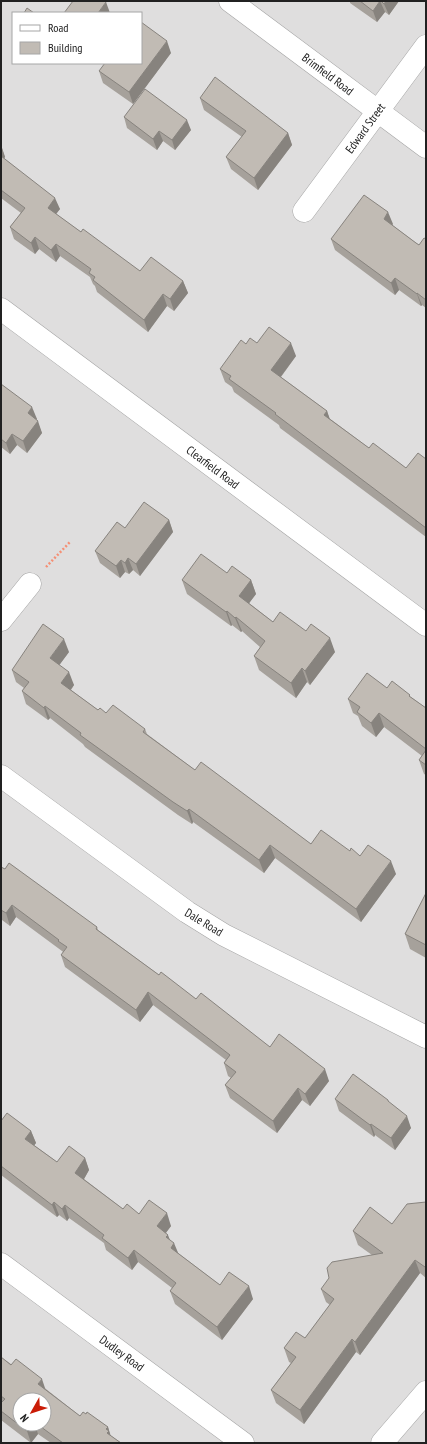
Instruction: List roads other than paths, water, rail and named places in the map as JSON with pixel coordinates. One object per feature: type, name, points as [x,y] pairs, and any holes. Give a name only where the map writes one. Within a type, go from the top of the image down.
[{"type":"street","name":"Brimfield Road","points":[[230,1],[426,147]]},
{"type":"street","name":"Edward Street","points":[[304,211],[426,46]]},
{"type":"street","name":"Clearfield Road","points":[[1,309],[426,625]]},
{"type":"street","points":[[1,620],[30,584]]},
{"type":"street","name":"Dale Road","points":[[1,776],[187,912],[224,935],[426,1037]]},
{"type":"street","name":"Dudley Road","points":[[1,1264],[243,1443]]},
{"type":"street","points":[[382,1443],[426,1392]]}]
